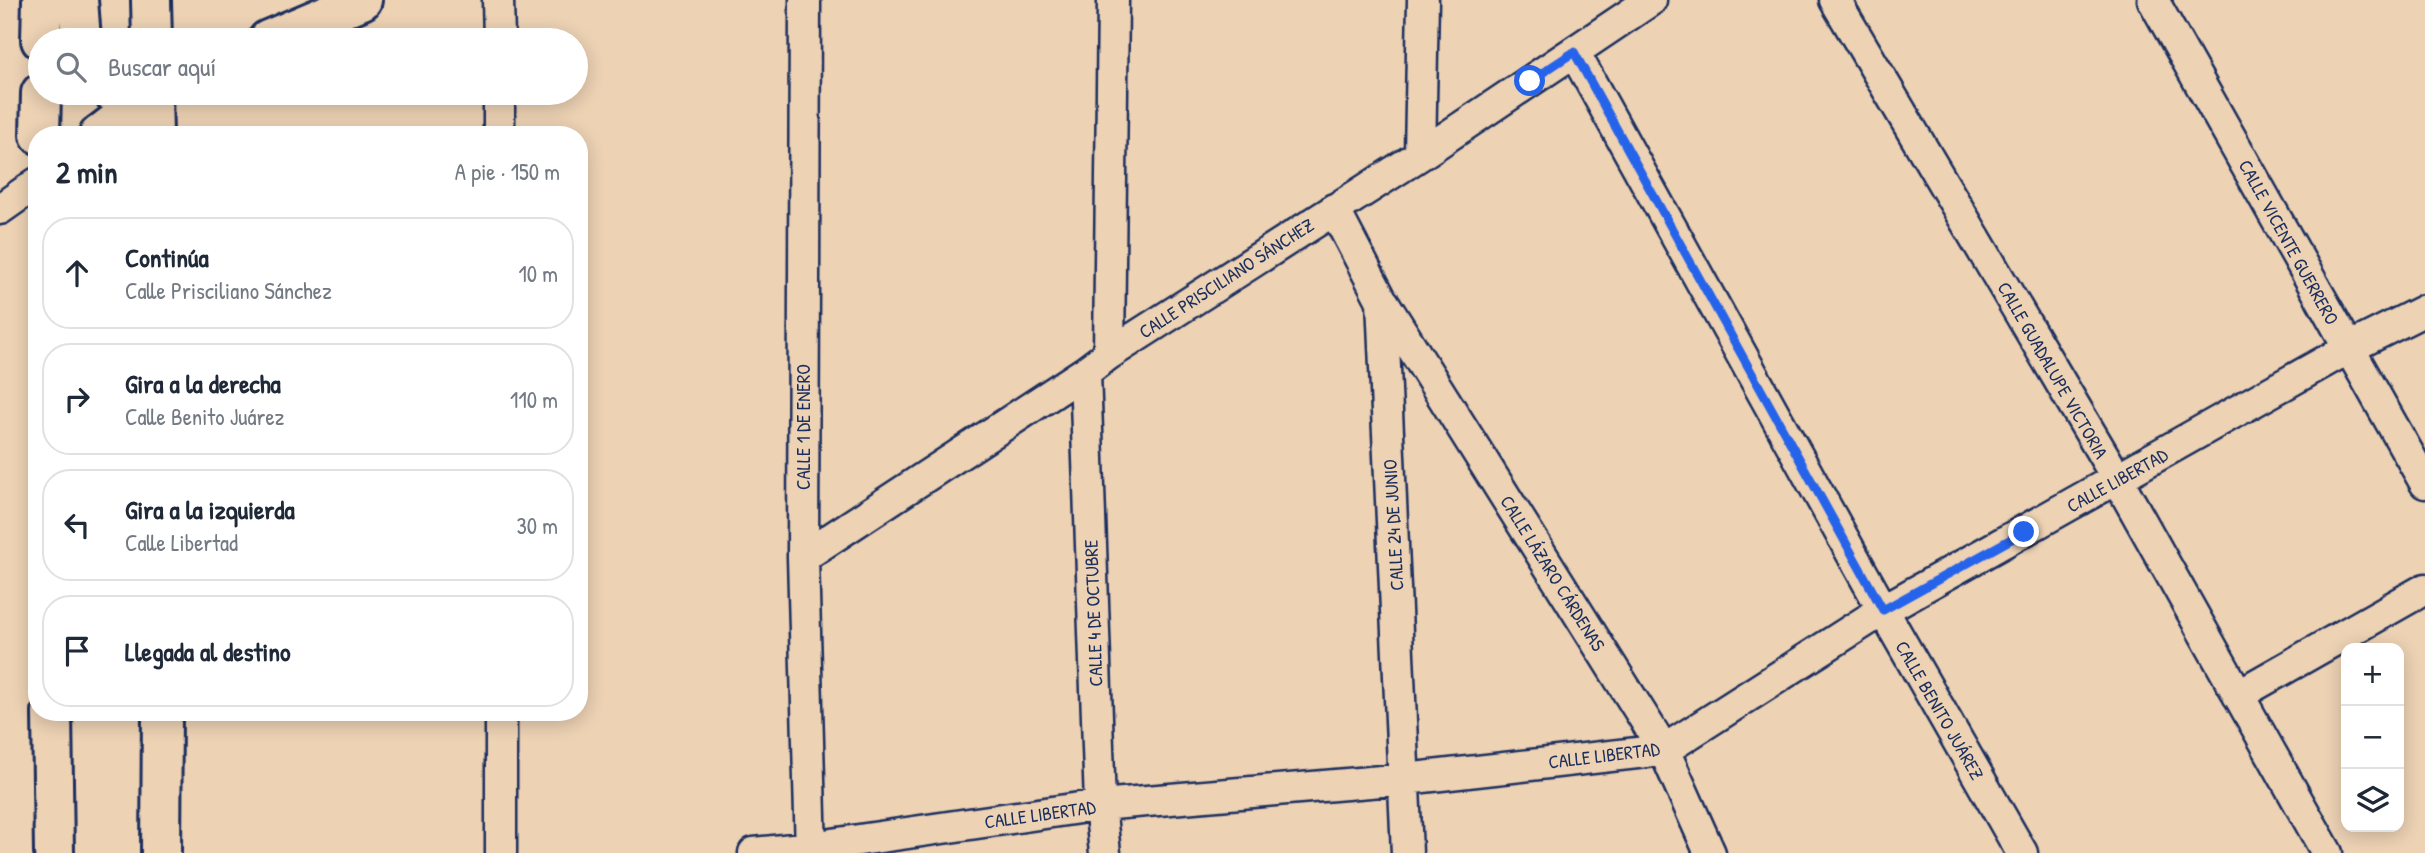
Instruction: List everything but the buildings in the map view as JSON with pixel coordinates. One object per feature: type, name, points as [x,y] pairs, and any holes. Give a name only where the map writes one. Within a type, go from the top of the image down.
[{"type":"main road","points":[[41,28],[42,0]]},
{"type":"main road","points":[[78,0],[80,28]]},
{"type":"main road","points":[[151,0],[152,28]]},
{"type":"main road","points":[[296,28],[362,0]]},
{"type":"main road","points":[[40,126],[41,105]]},
{"type":"main road","points":[[111,126],[138,105]]},
{"type":"main road","points":[[153,105],[153,126]]},
{"type":"main road","points":[[52,721],[54,853]]},
{"type":"main road","points":[[161,853],[162,721]]},
{"type":"street","points":[[498,0],[499,28]]},
{"type":"street","name":"CALLE 1 DE ENERO","points":[[805,0],[803,557],[811,850]]},
{"type":"street","points":[[1109,354],[1113,0]]},
{"type":"street","points":[[1420,155],[1423,0]]},
{"type":"street","name":"CALLE PRISCILIANO SÁNCHEZ","points":[[803,557],[1109,354],[1420,155],[1651,0]]},
{"type":"street","name":"CALLE GUADALUPE VICTORIA","points":[[1835,0],[2118,480],[2327,853]]},
{"type":"street","name":"CALLE VICENTE GUERRERO","points":[[2153,0],[2425,483]]},
{"type":"street","name":"CALLE BENITO JUÁREZ","points":[[1574,52],[1883,610],[2022,853]]},
{"type":"street","points":[[499,105],[499,126]]},
{"type":"street","points":[[0,209],[28,189]]},
{"type":"street","name":"CALLE 24 DE JUNIO","points":[[1334,209],[1382,301],[1407,853]]},
{"type":"street","name":"CALLE LÁZARO CÁRDENAS","points":[[1382,301],[1664,750],[1710,853]]},
{"type":"street","name":"CALLE LIBERTAD","points":[[754,853],[811,850],[1100,805],[1405,779],[1664,750],[1883,610],[2349,348],[2425,310]]},
{"type":"street","name":"CALLE 4 DE OCTUBRE","points":[[1085,372],[1100,805],[1105,853]]},
{"type":"street","points":[[2238,695],[2425,589]]},
{"type":"street","points":[[501,721],[501,853]]},
{"type":"route","points":[[1530,81],[1574,52],[1883,610],[2024,532]]}]
